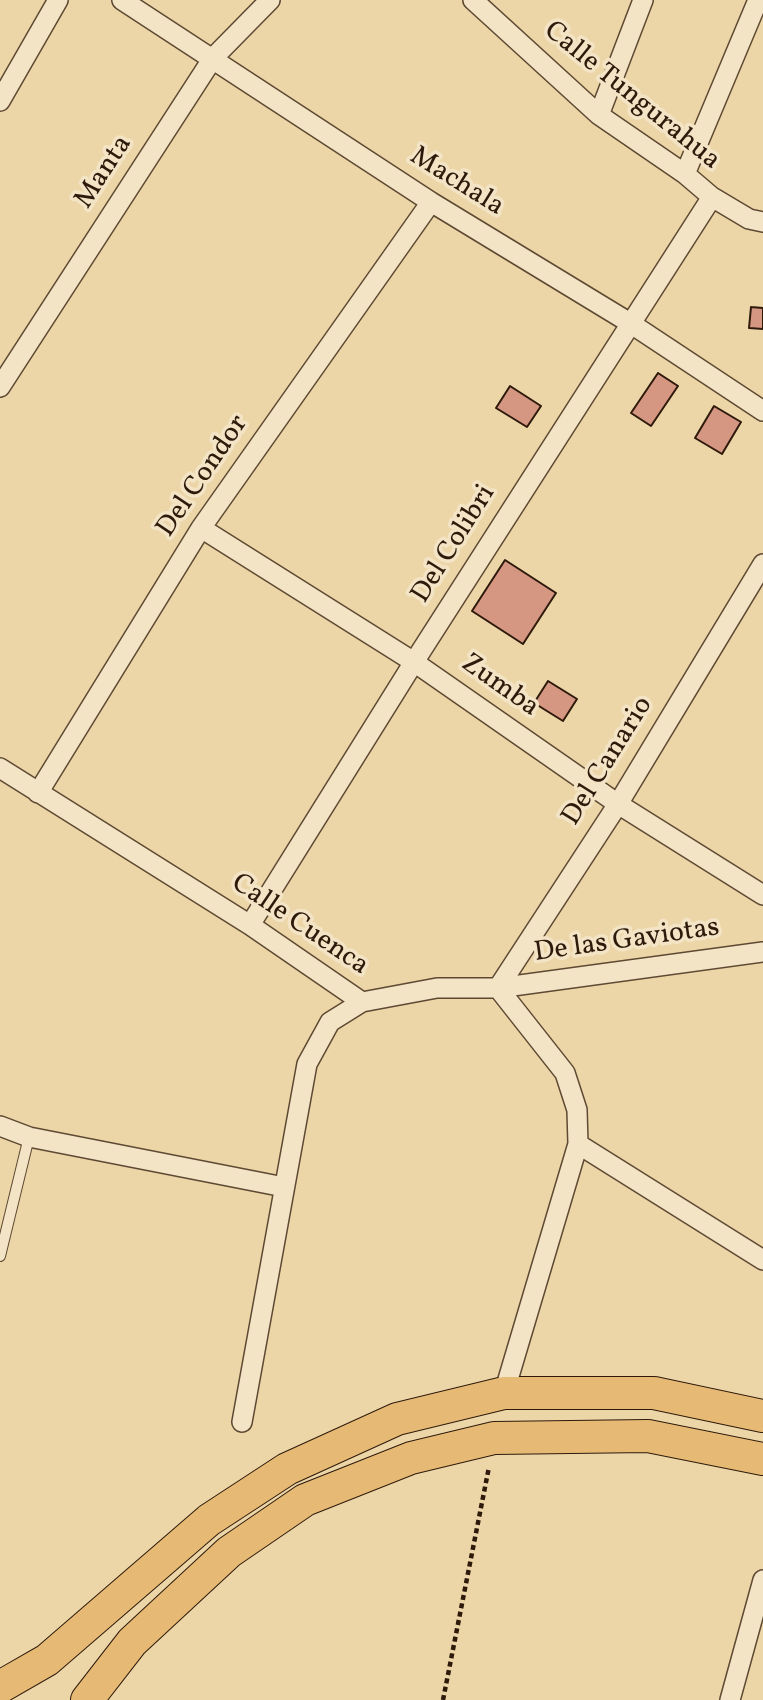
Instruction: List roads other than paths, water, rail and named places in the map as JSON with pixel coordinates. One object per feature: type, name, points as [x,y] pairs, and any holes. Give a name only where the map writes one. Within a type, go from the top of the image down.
[{"type":"main road","points":[[0,1687],[47,1660],[209,1520],[287,1469],[397,1419],[504,1393],[654,1393],[763,1416]]},
{"type":"main road","points":[[88,1700],[132,1642],[229,1552],[305,1500],[411,1458],[494,1437],[648,1436],[763,1459]]},
{"type":"street","points":[[0,101],[58,0]]},
{"type":"street","name":"Machala","points":[[121,0],[431,202],[630,323],[763,411]]},
{"type":"street","name":"Manta","points":[[0,387],[213,58],[270,0]]},
{"type":"street","name":"Calle Tungurahua","points":[[473,0],[599,115],[685,174],[712,197],[749,219],[763,222]]},
{"type":"street","points":[[599,115],[643,0]]},
{"type":"street","points":[[685,174],[758,0]]},
{"type":"street","name":"Del Colibri","points":[[250,925],[414,662],[712,197]]},
{"type":"street","name":"Del Condor","points":[[38,793],[201,528],[431,202]]},
{"type":"street","name":"Zumba","points":[[201,528],[414,662],[618,804],[763,895]]},
{"type":"street","name":"Del Canario","points":[[498,988],[618,804],[763,564]]},
{"type":"street","name":"Calle Cuenca","points":[[0,768],[250,925],[362,1002],[437,988],[498,988]]},
{"type":"street","name":"De las Gaviotas","points":[[498,988],[763,951]]},
{"type":"street","points":[[498,988],[565,1073],[577,1110],[578,1144],[504,1393]]},
{"type":"street","points":[[243,1422],[307,1064],[330,1023],[362,1002]]},
{"type":"street","points":[[0,1126],[29,1137],[284,1187]]},
{"type":"street","points":[[578,1144],[763,1260]]},
{"type":"street","points":[[730,1700],[763,1580]]},
{"type":"lane","points":[[0,1256],[29,1137]]}]
